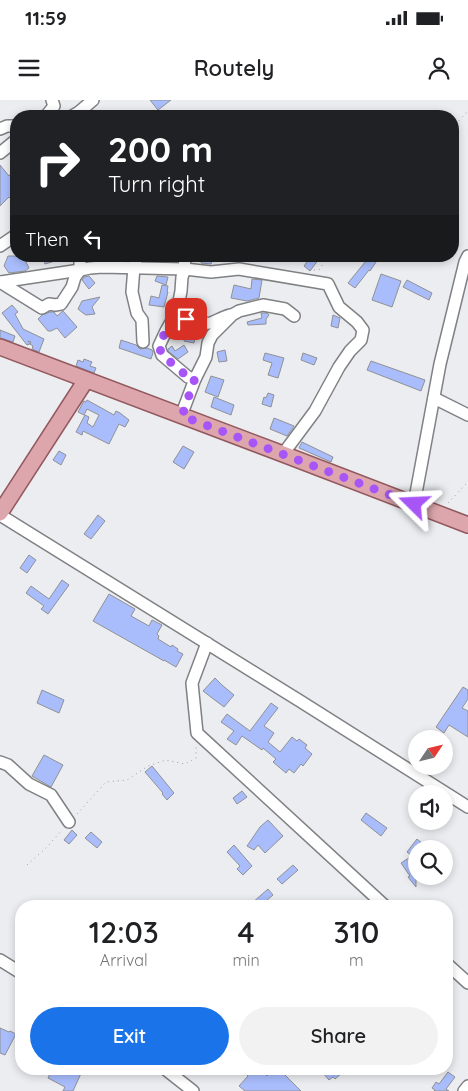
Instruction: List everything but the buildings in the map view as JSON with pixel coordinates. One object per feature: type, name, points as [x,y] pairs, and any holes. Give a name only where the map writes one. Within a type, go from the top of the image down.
[{"type":"main road","points":[[0,347],[468,525]]},
{"type":"main road","points":[[0,514],[86,380]]},
{"type":"street","points":[[81,110],[93,100]]},
{"type":"street","points":[[0,153],[10,145]]},
{"type":"street","points":[[414,504],[440,364],[467,259]]},
{"type":"street","points":[[83,262],[85,269]]},
{"type":"street","points":[[136,262],[132,292],[137,313],[142,320],[143,342]]},
{"type":"street","points":[[0,282],[136,262],[211,272],[239,269],[328,284],[339,307],[357,322],[362,330],[361,340],[350,351],[339,367],[315,411],[283,454]]},
{"type":"street","points":[[184,262],[185,269],[182,277],[178,307],[159,346],[162,355],[188,377],[195,378]]},
{"type":"street","points":[[0,282],[42,308],[48,304],[61,304],[72,287],[75,277],[85,269]]},
{"type":"street","points":[[182,416],[195,378],[206,357],[208,343],[212,336],[232,315],[239,310],[263,305],[274,306],[294,316]]},
{"type":"street","points":[[174,318],[211,323],[221,317],[232,315]]},
{"type":"street","points":[[434,398],[468,415]]},
{"type":"street","points":[[0,514],[468,808]]},
{"type":"street","points":[[207,643],[192,683],[197,733],[378,900]]},
{"type":"street","points":[[0,762],[8,765],[29,784],[51,795],[69,822]]},
{"type":"street","points":[[0,960],[15,969]]},
{"type":"street","points":[[453,969],[468,983]]},
{"type":"street","points":[[170,1075],[181,1087],[193,1091]]},
{"type":"street","points":[[464,1091],[468,1086]]},
{"type":"path","points":[[459,121],[468,111]]},
{"type":"path","points":[[438,514],[468,482]]},
{"type":"path","points":[[27,865],[46,848],[106,782],[127,780],[148,766],[166,760],[185,764],[196,758],[197,733]]},
{"type":"route","points":[[186,319],[174,318],[159,346],[162,355],[188,377],[195,378],[182,416],[414,504]]}]
